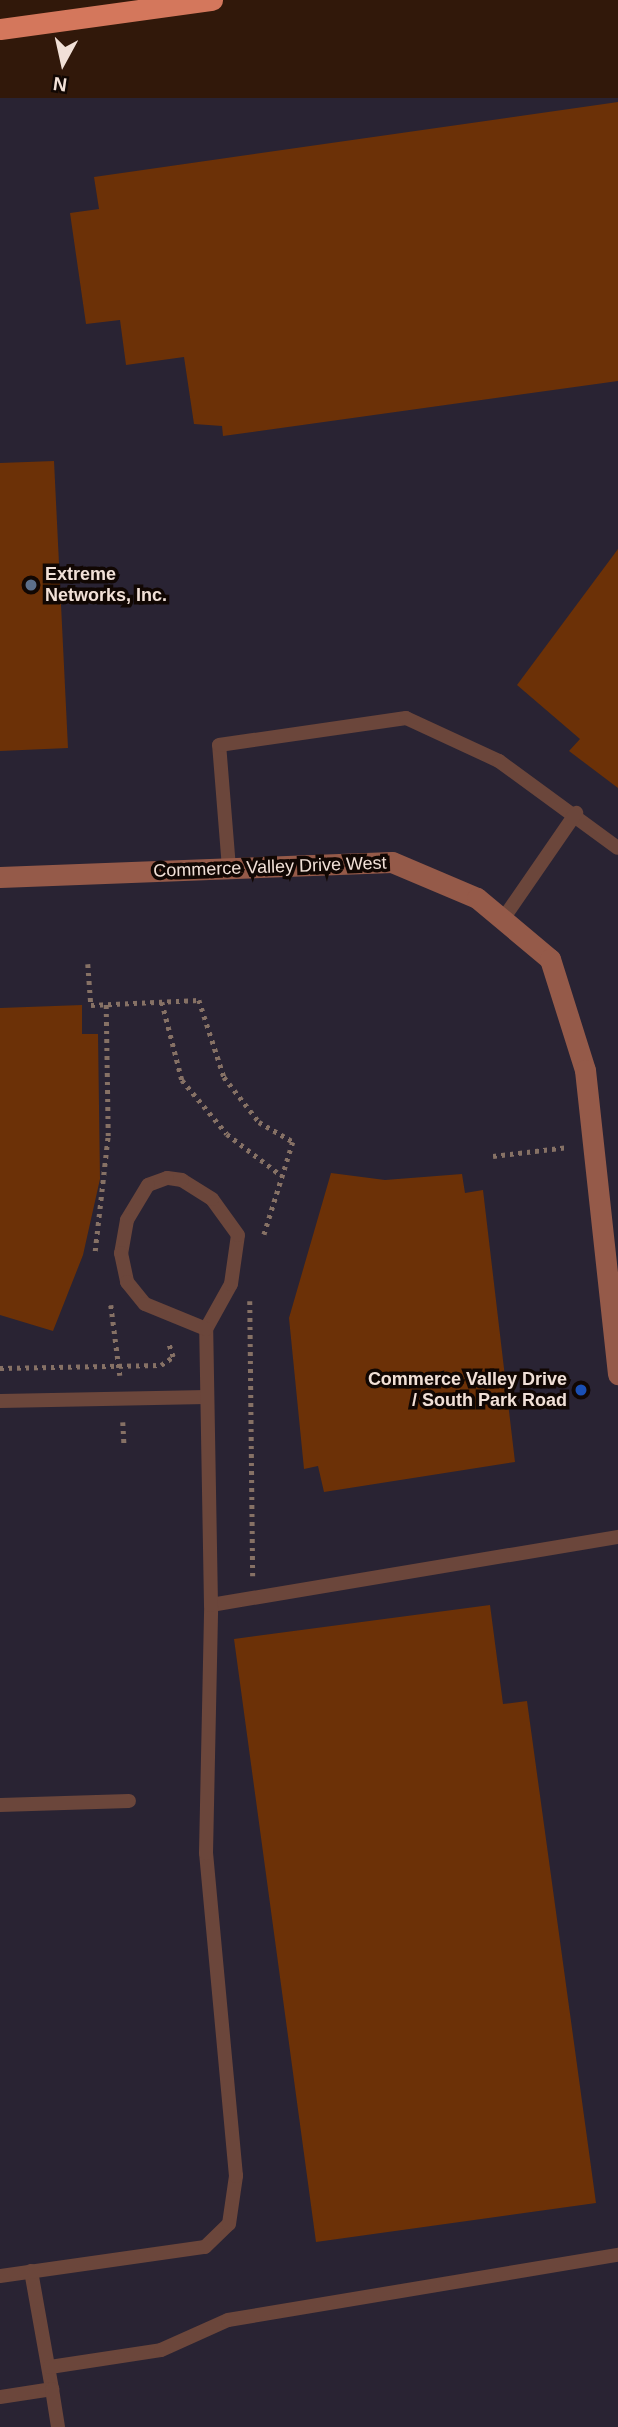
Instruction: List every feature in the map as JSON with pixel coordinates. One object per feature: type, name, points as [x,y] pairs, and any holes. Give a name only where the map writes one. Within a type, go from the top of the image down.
[{"type":"highway","points":[[0,29],[212,0]]},
{"type":"street","name":"Commerce Valley Drive West","points":[[0,877],[392,862],[477,898],[550,959],[585,1070],[597,1143],[618,1374]]},
{"type":"lane","points":[[229,868],[219,745],[406,718],[499,761],[576,813],[618,848]]},
{"type":"lane","points":[[503,919],[576,813]]},
{"type":"lane","points":[[0,2276],[205,2246],[229,2224],[236,2176],[206,1853],[211,1605],[206,1329],[230,1284],[238,1235],[212,1199],[182,1180],[167,1178],[148,1185],[127,1220],[121,1253],[127,1282],[145,1304],[206,1329]]},
{"type":"lane","points":[[0,1401],[207,1397]]},
{"type":"lane","points":[[211,1605],[618,1537]]},
{"type":"lane","points":[[0,1805],[129,1801]]},
{"type":"lane","points":[[50,2367],[161,2350],[228,2320],[618,2255]]},
{"type":"lane","points":[[31,2272],[50,2367],[58,2427]]},
{"type":"lane","points":[[0,2397],[52,2389]]},
{"type":"path","points":[[88,964],[91,1005]]},
{"type":"path","points":[[162,1002],[182,1080],[227,1134],[282,1176]]},
{"type":"path","points":[[493,1156],[597,1143]]},
{"type":"path","points":[[114,1309],[122,1315]]},
{"type":"path","points":[[0,1368],[168,1363],[169,1343],[158,1334]]},
{"type":"shaded area","points":[[0,98],[618,98],[618,2427],[0,2427]]},
{"type":"building","points":[[618,102],[618,381],[223,436],[222,426],[194,424],[184,357],[126,365],[120,320],[86,324],[70,213],[99,209],[94,177]]},
{"type":"building","points":[[54,461],[68,748],[0,751],[0,463]]},
{"type":"building","points":[[618,549],[618,788],[569,751],[580,739],[517,685]]},
{"type":"building","points":[[82,1005],[82,1034],[98,1034],[100,1179],[83,1255],[53,1331],[0,1315],[0,1008]]},
{"type":"building","points":[[331,1173],[385,1180],[462,1174],[465,1193],[483,1190],[515,1462],[324,1492],[318,1466],[304,1469],[289,1318]]},
{"type":"building","points":[[490,1605],[503,1704],[527,1701],[596,2203],[316,2242],[234,1639]]},
{"type":"place","name":"Extreme Networks, Inc.","points":[[31,585]]},
{"type":"place","name":"Commerce Valley Drive / South Park Road","points":[[581,1390]]}]
